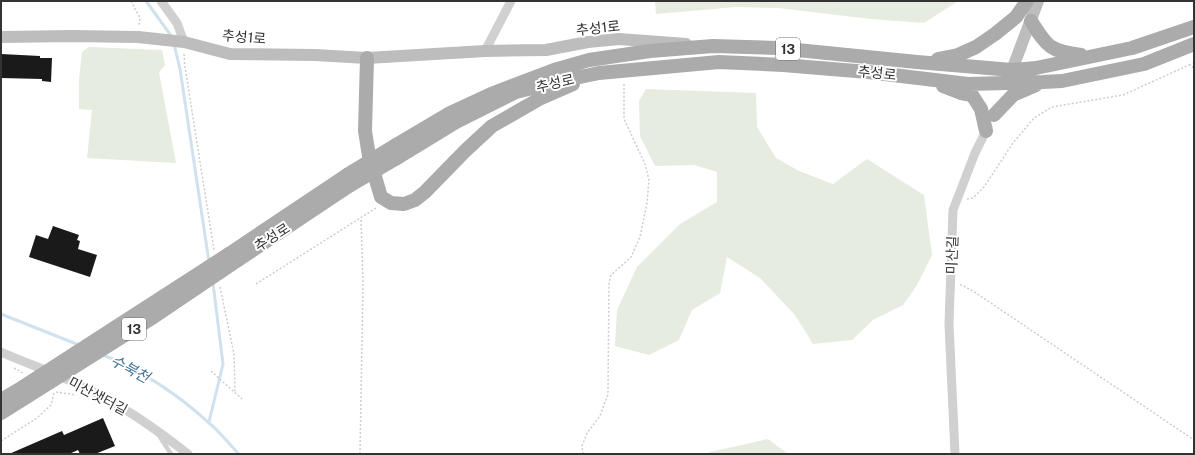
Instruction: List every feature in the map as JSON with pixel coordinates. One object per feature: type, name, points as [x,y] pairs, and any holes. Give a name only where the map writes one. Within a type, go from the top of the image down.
[{"type":"main road","points":[[917,62],[958,55],[976,46],[995,34],[1016,17],[1028,1]]},
{"type":"main road","points":[[1030,21],[1047,45],[1061,53],[1091,57]]},
{"type":"main road","name":"추성로","points":[[1,413],[26,391],[348,181],[397,152],[516,92],[599,73],[719,62],[868,72],[968,84],[1012,76],[1036,68],[1132,48],[1194,27]]},
{"type":"main road","name":"추성로","points":[[397,152],[450,113],[491,94],[554,70],[589,60],[650,51],[713,46],[777,48],[917,62],[1043,82],[1062,81],[1144,64],[1194,44]]},
{"type":"main road","points":[[367,58],[366,131],[369,156],[383,199],[391,203],[404,204],[415,200],[425,192],[492,126],[541,98],[599,73]]},
{"type":"main road","points":[[924,79],[961,93],[972,95],[981,109],[986,131]]},
{"type":"main road","points":[[994,115],[1013,95],[1043,82]]},
{"type":"main road","name":"추성로","points":[[1,400],[26,391]]},
{"type":"street","points":[[161,1],[177,23],[180,42]]},
{"type":"street","points":[[485,51],[511,1]]},
{"type":"street","points":[[1012,76],[1038,1]]},
{"type":"street","name":"추성1로","points":[[1,36],[138,38],[180,42],[230,54],[315,55],[367,58],[485,51],[546,50],[588,42],[618,39],[713,46]]},
{"type":"street","name":"미산길","points":[[955,454],[949,324],[953,210],[975,153],[994,115],[1011,88],[1012,76]]},
{"type":"street","name":"미산샛터길","points":[[1,352],[78,384],[117,405],[152,427],[188,454]]},
{"type":"lane","points":[[152,427],[165,443],[171,454]]},
{"type":"path","points":[[130,1],[140,18],[138,38]]},
{"type":"path","points":[[180,42],[214,251]]},
{"type":"path","points":[[957,200],[973,198],[984,187],[1013,143],[1034,118],[1052,107],[1123,95],[1194,63]]},
{"type":"path","points":[[1189,65],[1194,68]]},
{"type":"path","points":[[583,454],[582,446],[587,433],[600,416],[608,394],[609,283],[611,275],[631,257],[640,237],[647,203],[649,180],[644,164],[624,119],[625,71]]},
{"type":"path","points":[[256,284],[379,206],[383,199]]},
{"type":"path","points":[[360,454],[363,284],[361,218]]},
{"type":"path","points":[[219,282],[234,354],[236,368],[235,393]]},
{"type":"path","points":[[950,286],[962,285],[976,293],[1194,440]]},
{"type":"path","points":[[211,372],[242,400]]},
{"type":"shaded area","points":[[655,1],[958,1],[924,23],[871,19],[778,8],[735,7],[656,14]]},
{"type":"shaded area","points":[[89,47],[162,50],[165,65],[159,72],[176,163],[87,158],[92,110],[79,109],[79,80],[82,52]]},
{"type":"shaded area","points":[[646,89],[756,93],[757,127],[776,158],[799,171],[833,184],[867,159],[924,195],[932,255],[917,285],[903,305],[873,320],[852,340],[813,344],[795,315],[760,278],[727,257],[720,293],[692,310],[679,340],[649,355],[615,346],[617,310],[637,267],[680,224],[717,202],[717,172],[694,165],[655,166],[640,136],[639,101]]},
{"type":"shaded area","points":[[768,439],[788,454],[707,454],[710,452]]},
{"type":"building","points":[[1,54],[52,58],[51,82],[42,81],[42,79],[1,78]]},
{"type":"building","points":[[53,226],[79,235],[77,240],[80,241],[78,249],[97,255],[90,277],[29,257],[36,235],[48,239]]},
{"type":"building","points":[[103,418],[115,446],[95,454],[80,454],[78,450],[69,454],[9,454],[62,431],[64,435]]},
{"type":"waterway","points":[[146,1],[172,37]]},
{"type":"waterway","points":[[174,44],[180,69],[209,262]]},
{"type":"waterway","points":[[209,422],[223,364],[213,283]]},
{"type":"waterway","name":"수북천","points":[[1,314],[79,345]]},
{"type":"waterway","name":"수북천","points":[[103,355],[131,368],[172,393],[198,413],[221,434],[239,454]]}]
